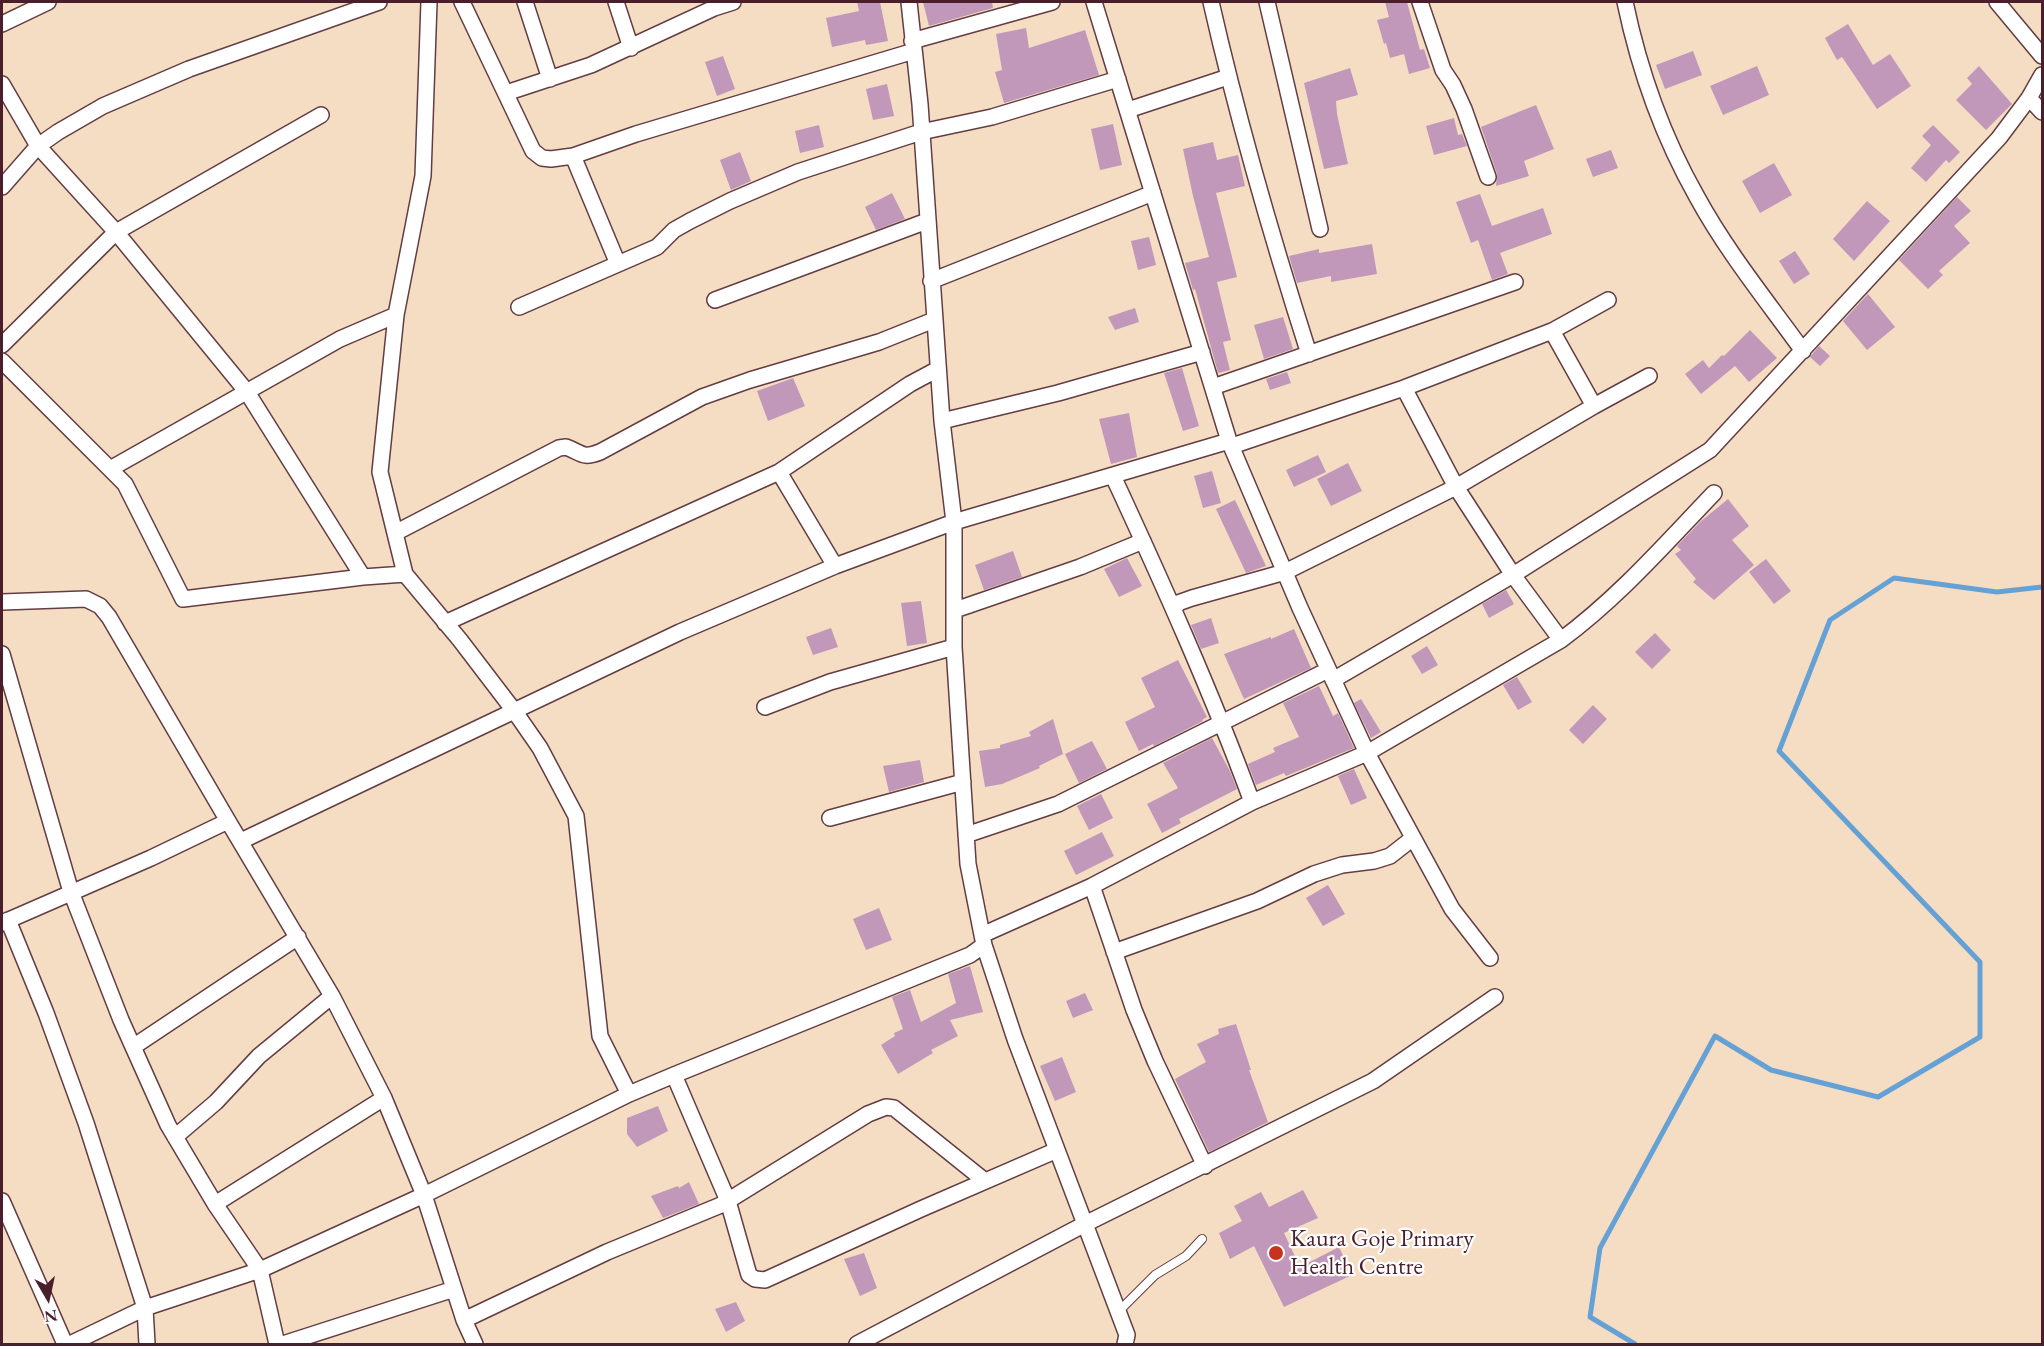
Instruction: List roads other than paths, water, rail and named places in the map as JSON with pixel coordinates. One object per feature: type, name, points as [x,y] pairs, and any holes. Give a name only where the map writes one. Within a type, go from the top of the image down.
[{"type":"street","points":[[2,24],[48,2]]},
{"type":"street","points":[[2,187],[38,146],[103,106],[189,69],[379,2]]},
{"type":"street","points":[[429,2],[423,176],[396,315],[380,472],[405,574],[445,622],[540,748],[576,816],[600,1036],[629,1094]]},
{"type":"street","points":[[462,2],[533,151],[542,158],[551,159],[573,156],[1052,2]]},
{"type":"street","points":[[525,2],[550,79]]},
{"type":"street","points":[[616,2],[631,48]]},
{"type":"street","points":[[506,93],[591,65],[631,48],[713,5],[733,2]]},
{"type":"street","points":[[909,2],[942,421],[954,522],[954,647],[968,864],[983,940],[1015,1040],[1127,1335],[1125,1344]]},
{"type":"street","points":[[1094,2],[1231,443],[1330,675],[1367,753],[1452,909],[1490,958]]},
{"type":"street","points":[[1210,2],[1272,237],[1309,354]]},
{"type":"street","points":[[1267,2],[1320,229]]},
{"type":"street","points":[[1420,2],[1443,70],[1464,109],[1488,177]]},
{"type":"street","points":[[1625,2],[1632,34],[1664,131],[1697,197],[1728,248],[1803,351]]},
{"type":"street","points":[[1996,2],[2043,56]]},
{"type":"street","points":[[966,835],[1058,804],[1222,723],[1330,675],[1513,575],[1710,450],[1999,138],[2043,75]]},
{"type":"street","points":[[1128,110],[1228,77]]},
{"type":"street","points":[[519,307],[657,247],[674,230],[730,201],[798,172],[921,132],[992,117],[1118,79]]},
{"type":"street","points":[[2,84],[38,146],[116,232],[247,392],[363,577]]},
{"type":"street","points":[[2029,98],[2043,112]]},
{"type":"street","points":[[2,345],[116,232],[321,115]]},
{"type":"street","points":[[573,156],[618,264]]},
{"type":"street","points":[[931,281],[1153,193]]},
{"type":"street","points":[[715,300],[927,221]]},
{"type":"street","points":[[1213,387],[1515,282]]},
{"type":"street","points":[[241,841],[680,632],[835,566],[954,522],[1231,443],[1404,388],[1552,332],[1608,300]]},
{"type":"street","points":[[110,469],[340,339],[396,315]]},
{"type":"street","points":[[395,532],[559,448],[566,447],[580,455],[588,456],[600,452],[702,397],[750,380],[879,342],[934,320]]},
{"type":"street","points":[[1552,332],[1594,406]]},
{"type":"street","points":[[942,421],[1058,393],[1202,352]]},
{"type":"street","points":[[2,361],[125,484],[183,599],[405,574]]},
{"type":"street","points":[[445,622],[779,472],[910,384],[938,369]]},
{"type":"street","points":[[1174,609],[1178,603],[1192,598],[1285,572],[1456,487],[1649,376]]},
{"type":"street","points":[[1404,388],[1456,487],[1513,575],[1561,640]]},
{"type":"street","points":[[779,472],[835,566]]},
{"type":"street","points":[[1113,476],[1174,609],[1252,802]]},
{"type":"street","points":[[70,1344],[145,1308],[260,1270],[424,1195],[629,1094],[970,955],[983,940],[1252,802],[1367,753],[1561,640],[1618,594],[1714,493]]},
{"type":"street","points":[[955,610],[1080,567],[1143,542]]},
{"type":"street","points":[[2,602],[86,599],[100,606],[109,617],[332,996],[384,1098],[424,1195],[464,1320],[475,1344]]},
{"type":"street","points":[[765,707],[830,682],[954,647]]},
{"type":"street","points":[[2,654],[71,892],[133,1047],[175,1137],[214,1204],[260,1270],[277,1344]]},
{"type":"street","points":[[830,818],[963,782]]},
{"type":"street","points":[[147,1344],[145,1308],[77,1096],[46,1013],[4,922],[228,822]]},
{"type":"street","points":[[1114,952],[1257,901],[1333,868],[1390,856],[1413,838]]},
{"type":"street","points":[[1092,886],[1155,1061],[1205,1166]]},
{"type":"street","points":[[133,1047],[298,938]]},
{"type":"street","points":[[175,1137],[216,1102],[260,1056],[332,996]]},
{"type":"street","points":[[857,1344],[1085,1224],[1372,1082],[1495,997]]},
{"type":"street","points":[[674,1075],[728,1201],[749,1275],[755,1279],[765,1280],[1058,1150]]},
{"type":"street","points":[[214,1204],[384,1098]]},
{"type":"street","points":[[464,1320],[607,1252],[728,1201],[868,1114],[886,1107],[894,1108],[985,1181]]},
{"type":"street","points":[[2,1201],[66,1344]]},
{"type":"street","points":[[283,1344],[454,1289]]},
{"type":"lane","points":[[1118,1312],[1155,1275],[1186,1256],[1202,1239]]},
{"type":"waterway","points":[[1635,1344],[1590,1317],[1600,1248],[1715,1036],[1771,1070],[1878,1097],[1980,1037],[1980,962],[1779,751],[1830,620],[1894,578],[1997,592],[2042,587]]},
{"type":"place","name":"Kaura Goje Primary Health Centre","points":[[1276,1253]]}]
